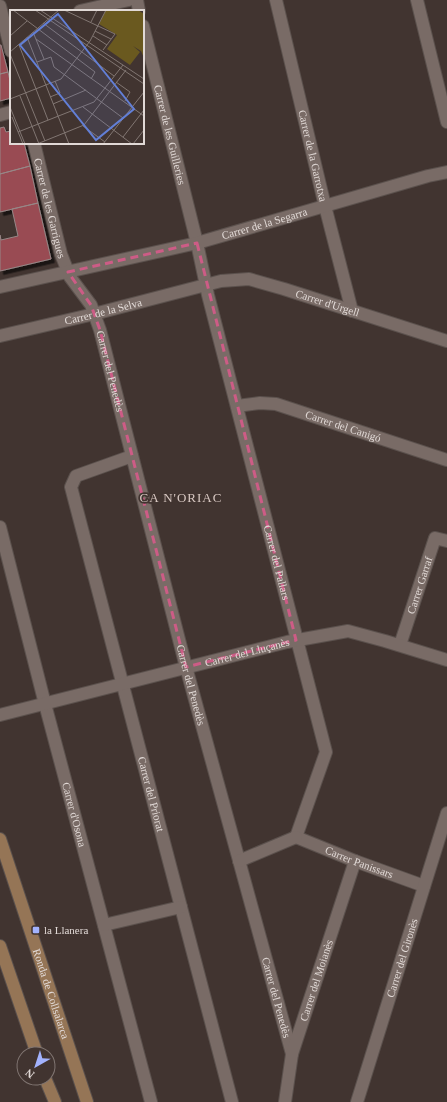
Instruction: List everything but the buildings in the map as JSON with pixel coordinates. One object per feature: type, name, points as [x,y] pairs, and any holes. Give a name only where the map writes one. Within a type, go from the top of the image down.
[{"type":"street","points":[[84,10],[129,0]]},
{"type":"street","points":[[137,0],[139,10]]},
{"type":"street","name":"Carrer de la Garrotxa","points":[[276,0],[325,206],[352,311]]},
{"type":"street","points":[[417,0],[447,122]]},
{"type":"street","points":[[0,6],[10,47]]},
{"type":"street","name":"Carrer de les Guilleries","points":[[144,30],[206,285]]},
{"type":"street","points":[[0,115],[10,112]]},
{"type":"street","name":"Carrer de les Garrigues","points":[[34,144],[61,254],[68,272],[80,292],[91,305],[94,314]]},
{"type":"street","name":"Carrer de la Segarra","points":[[197,243],[428,176],[447,172]]},
{"type":"street","points":[[0,287],[197,243]]},
{"type":"street","name":"Carrer d'Urgell","points":[[206,285],[221,281],[249,280],[284,289],[447,342]]},
{"type":"street","name":"Carrer de la Selva","points":[[0,336],[94,314],[206,285]]},
{"type":"street","name":"Carrer del Pallars","points":[[206,285],[326,752],[296,837]]},
{"type":"street","name":"Carrer del Penedès","points":[[94,314],[100,330],[186,667],[292,1054]]},
{"type":"street","name":"Carrer del Canigó","points":[[237,406],[260,403],[276,404],[447,460]]},
{"type":"street","name":"Carrer del Priorat","points":[[132,456],[76,476],[71,487],[232,1102]]},
{"type":"street","name":"Carrer d'Osona","points":[[0,528],[45,704],[151,1102]]},
{"type":"street","name":"Carrer Garraf","points":[[400,645],[435,538],[447,541]]},
{"type":"street","name":"Carrer del Lluçanès","points":[[0,715],[296,640],[348,631],[447,660]]},
{"type":"street","name":"Carrer del Gironès","points":[[357,1102],[447,813]]},
{"type":"street","points":[[239,861],[296,837]]},
{"type":"street","name":"Carrer Panissars","points":[[296,837],[355,861],[424,886]]},
{"type":"street","name":"Ronda de Collsalarca","points":[[0,840],[88,1102]]},
{"type":"street","name":"Carrer del Moianès","points":[[285,1102],[292,1054],[355,861]]},
{"type":"street","points":[[104,925],[181,907]]},
{"type":"street","points":[[0,946],[34,1046]]},
{"type":"street","points":[[48,1086],[55,1102]]},
{"type":"highlighted area","points":[[197,243],[296,640],[186,667],[100,330],[91,305],[68,272]]},
{"type":"place","name":"la Llanera","points":[[36,930]]},
{"type":"district","name":"CA N'ORIAC","points":[[181,497]]}]
